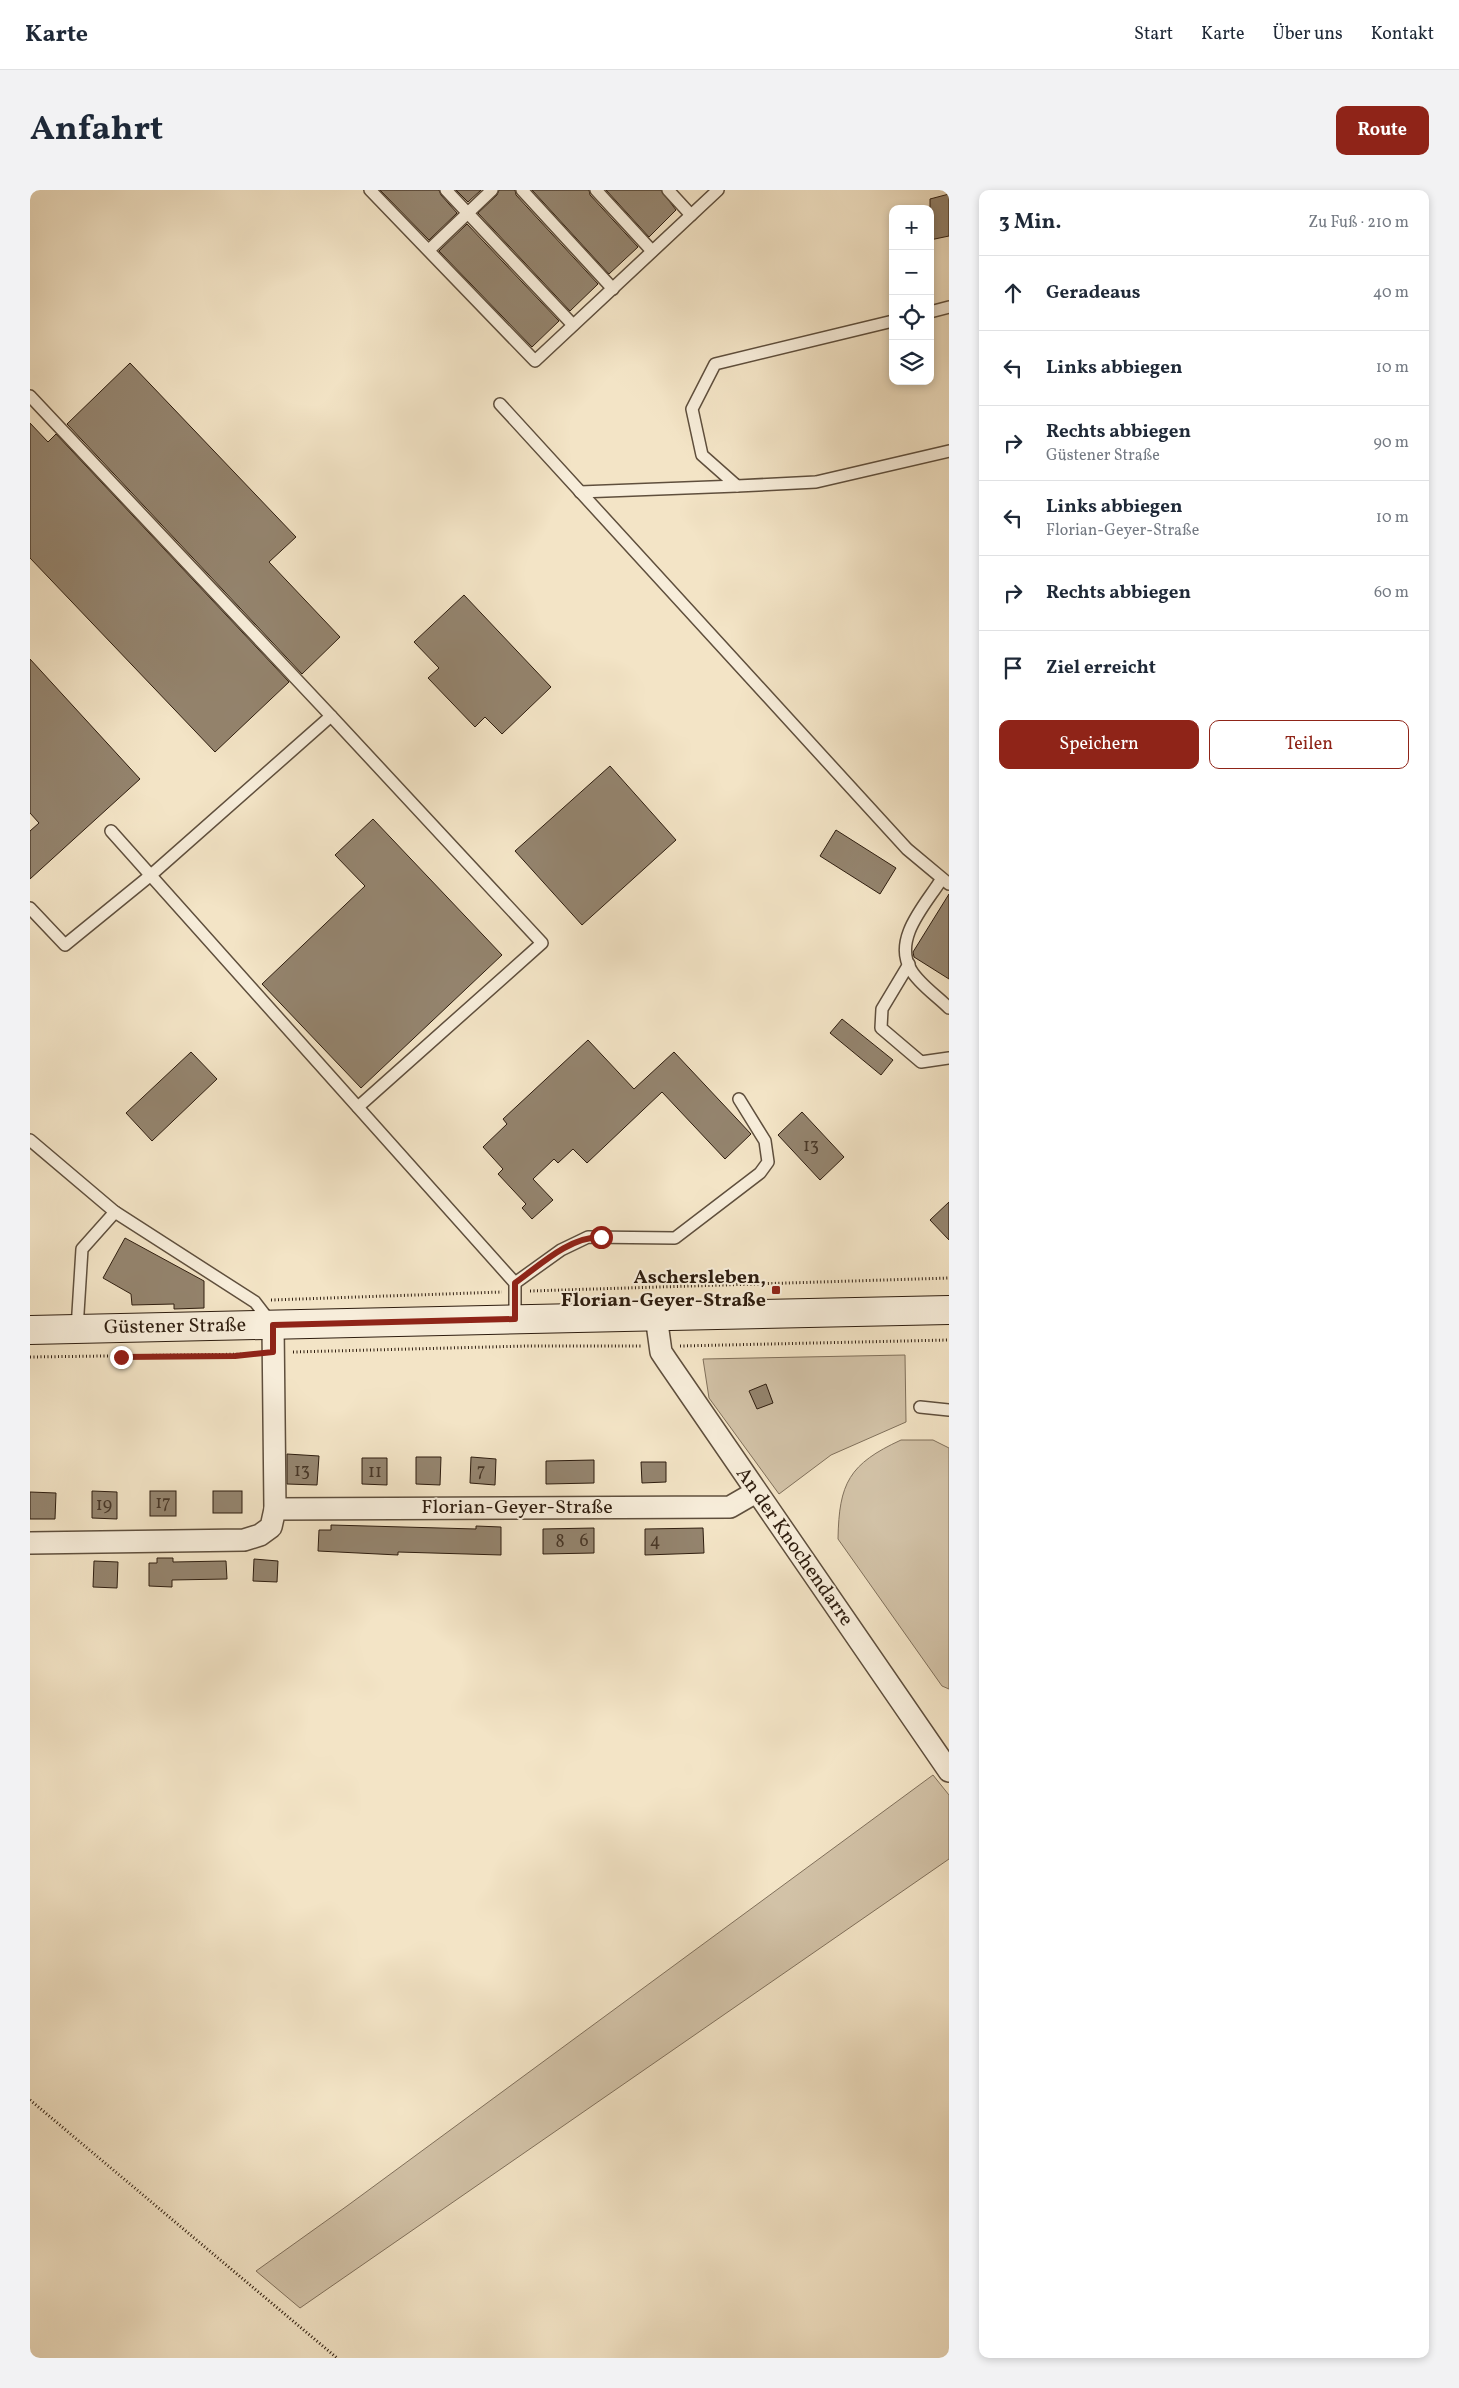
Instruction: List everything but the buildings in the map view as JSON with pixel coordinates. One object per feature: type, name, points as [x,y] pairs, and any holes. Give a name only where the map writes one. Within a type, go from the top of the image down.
[{"type":"main road","name":"Güstener Straße","points":[[30,1330],[949,1310]]},
{"type":"street","name":"An der Knochendarre","points":[[656,1316],[660,1346],[667,1361],[949,1771]]},
{"type":"street","points":[[30,1543],[244,1540],[260,1535],[270,1527],[274,1509],[273,1325]]},
{"type":"street","name":"Florian-Geyer-Straße","points":[[274,1509],[730,1507],[756,1492]]},
{"type":"lane","points":[[370,190],[535,361],[718,190]]},
{"type":"lane","points":[[446,190],[573,325]]},
{"type":"lane","points":[[429,250],[492,190]]},
{"type":"lane","points":[[522,190],[613,288]]},
{"type":"lane","points":[[596,190],[652,251]]},
{"type":"lane","points":[[668,190],[691,215]]},
{"type":"lane","points":[[934,311],[949,307]]},
{"type":"lane","points":[[737,486],[702,455],[692,409],[715,364],[889,322]]},
{"type":"lane","points":[[30,396],[542,943],[358,1107]]},
{"type":"lane","points":[[500,404],[907,849],[945,882],[911,926],[904,951],[911,970],[949,1008]]},
{"type":"lane","points":[[580,492],[816,482],[949,451]]},
{"type":"lane","points":[[30,908],[65,945],[151,875],[331,716]]},
{"type":"lane","points":[[111,831],[358,1107],[515,1287],[515,1319]]},
{"type":"lane","points":[[908,964],[882,1009],[881,1028],[921,1062],[949,1058]]},
{"type":"lane","points":[[515,1287],[561,1250],[588,1237],[675,1238],[760,1173],[768,1162],[765,1141],[739,1099]]},
{"type":"lane","points":[[30,1140],[115,1212],[255,1302],[273,1325]]},
{"type":"lane","points":[[76,1329],[82,1250],[115,1212]]},
{"type":"lane","points":[[920,1408],[949,1410]]},
{"type":"path","points":[[255,1302],[515,1287],[949,1278]]},
{"type":"path","points":[[30,1357],[235,1356],[273,1352],[528,1346],[660,1346],[949,1340]]},
{"type":"path","points":[[30,2100],[337,2358]]},
{"type":"shaded area","points":[[905,1355],[906,1422],[831,1455],[779,1494],[709,1398],[703,1359]]},
{"type":"shaded area","points":[[901,1440],[933,1440],[949,1448],[949,1689],[942,1686],[838,1539],[841,1503],[850,1478],[858,1467],[869,1458]]},
{"type":"shaded area","points":[[933,1775],[949,1795],[949,1859],[300,2308],[256,2271],[347,2206]]},
{"type":"place","name":"Aschersleben, Florian-Geyer-Straße","points":[[776,1290]]},
{"type":"route","points":[[121,1357],[235,1356],[273,1352],[273,1325],[515,1319],[515,1283],[561,1250],[588,1237],[601,1237]]}]
